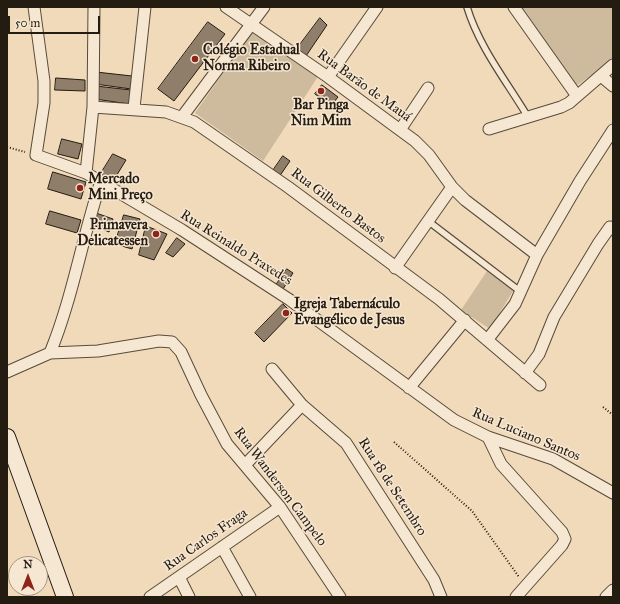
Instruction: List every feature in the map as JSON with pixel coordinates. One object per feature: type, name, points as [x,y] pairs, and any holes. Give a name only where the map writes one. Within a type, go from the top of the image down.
[{"type":"main road","points":[[7,437],[65,597]]},
{"type":"street","points":[[34,7],[44,81],[44,103],[36,155]]},
{"type":"street","points":[[86,173],[93,107],[94,7]]},
{"type":"street","points":[[134,108],[145,7]]},
{"type":"street","name":"Rua Barão de Mauá","points":[[226,7],[250,25],[328,77],[400,130],[429,155],[452,188],[465,200],[537,255]]},
{"type":"street","points":[[182,117],[264,7]]},
{"type":"street","points":[[328,77],[377,7]]},
{"type":"street","points":[[514,7],[577,96]]},
{"type":"street","points":[[489,129],[561,107],[577,96],[613,65]]},
{"type":"street","points":[[601,76],[613,86]]},
{"type":"street","points":[[400,130],[428,88]]},
{"type":"street","name":"Rua Gilberto Bastos","points":[[93,107],[134,108],[166,112],[182,117],[210,132],[281,182],[465,320],[540,385]]},
{"type":"street","points":[[488,339],[507,316],[521,292],[537,255],[580,181],[613,130]]},
{"type":"street","name":"Rua Reinaldo Praxedes","points":[[36,155],[86,173],[102,181],[290,300],[409,388]]},
{"type":"street","points":[[7,372],[50,353],[67,307],[90,213],[102,181]]},
{"type":"street","points":[[395,268],[452,188]]},
{"type":"street","points":[[525,373],[539,354],[554,317],[598,244],[612,225]]},
{"type":"street","points":[[409,388],[465,320]]},
{"type":"street","name":"Rua Wanderson Campelo","points":[[50,353],[98,352],[159,341],[172,342],[181,352],[201,395],[227,444],[280,507],[340,597]]},
{"type":"street","name":"Rua 18 de Setembro","points":[[272,369],[302,405],[346,443],[434,580],[441,597]]},
{"type":"street","name":"Rua Luciano Santos","points":[[409,388],[454,420],[488,437],[553,459],[613,493]]},
{"type":"street","points":[[245,465],[302,405]]},
{"type":"street","points":[[488,437],[501,464],[562,532],[565,539],[562,545],[516,597]]},
{"type":"street","name":"Rua Carlos Fraga","points":[[150,597],[280,507]]},
{"type":"street","points":[[222,547],[250,597]]},
{"type":"street","points":[[179,577],[189,597]]},
{"type":"street","points":[[606,597],[613,590]]},
{"type":"lane","points":[[467,7],[471,19],[486,49],[528,117]]},
{"type":"lane","points":[[428,221],[521,292]]},
{"type":"path","points":[[7,147],[36,155]]},
{"type":"path","points":[[603,407],[613,415]]},
{"type":"path","points":[[394,442],[472,511],[525,586]]},
{"type":"shaded area","points":[[516,7],[612,7],[613,60],[576,86]]},
{"type":"shaded area","points":[[253,31],[319,75],[263,161],[195,113]]},
{"type":"shaded area","points":[[487,271],[513,291],[490,329],[461,310]]},
{"type":"building","points":[[320,18],[327,25],[306,56],[296,50]]},
{"type":"building","points":[[208,22],[225,34],[174,101],[158,89]]},
{"type":"building","points":[[96,72],[132,76],[131,89],[95,84]]},
{"type":"building","points":[[56,78],[85,80],[85,91],[55,90]]},
{"type":"building","points":[[322,85],[338,97],[331,106],[315,94]]},
{"type":"building","points":[[96,86],[131,90],[129,104],[95,99]]},
{"type":"building","points":[[62,139],[82,144],[78,159],[58,154]]},
{"type":"building","points":[[113,154],[126,160],[112,183],[100,175]]},
{"type":"building","points":[[283,156],[290,161],[279,177],[272,172]]},
{"type":"building","points":[[53,172],[86,182],[81,199],[48,189]]},
{"type":"building","points":[[50,211],[81,220],[77,233],[46,224]]},
{"type":"building","points":[[96,213],[113,219],[109,232],[93,225]]},
{"type":"building","points":[[124,215],[140,219],[132,249],[115,244]]},
{"type":"building","points":[[146,226],[167,234],[154,260],[139,255]]},
{"type":"building","points":[[177,238],[185,244],[173,257],[166,253]]},
{"type":"building","points":[[287,269],[293,273],[283,289],[276,285]]},
{"type":"building","points":[[283,304],[292,313],[264,342],[255,333]]},
{"type":"place","name":"Colégio Estadual Norma Ribeiro","points":[[195,59]]},
{"type":"place","name":"Bar Pinga Nim Mim","points":[[321,91]]},
{"type":"place","name":"Mercado Mini Preço","points":[[80,188]]},
{"type":"place","name":"Primavera Delicatessen","points":[[156,234]]},
{"type":"place","name":"Igreja Tabernáculo Evangélico de Jesus","points":[[286,313]]}]
